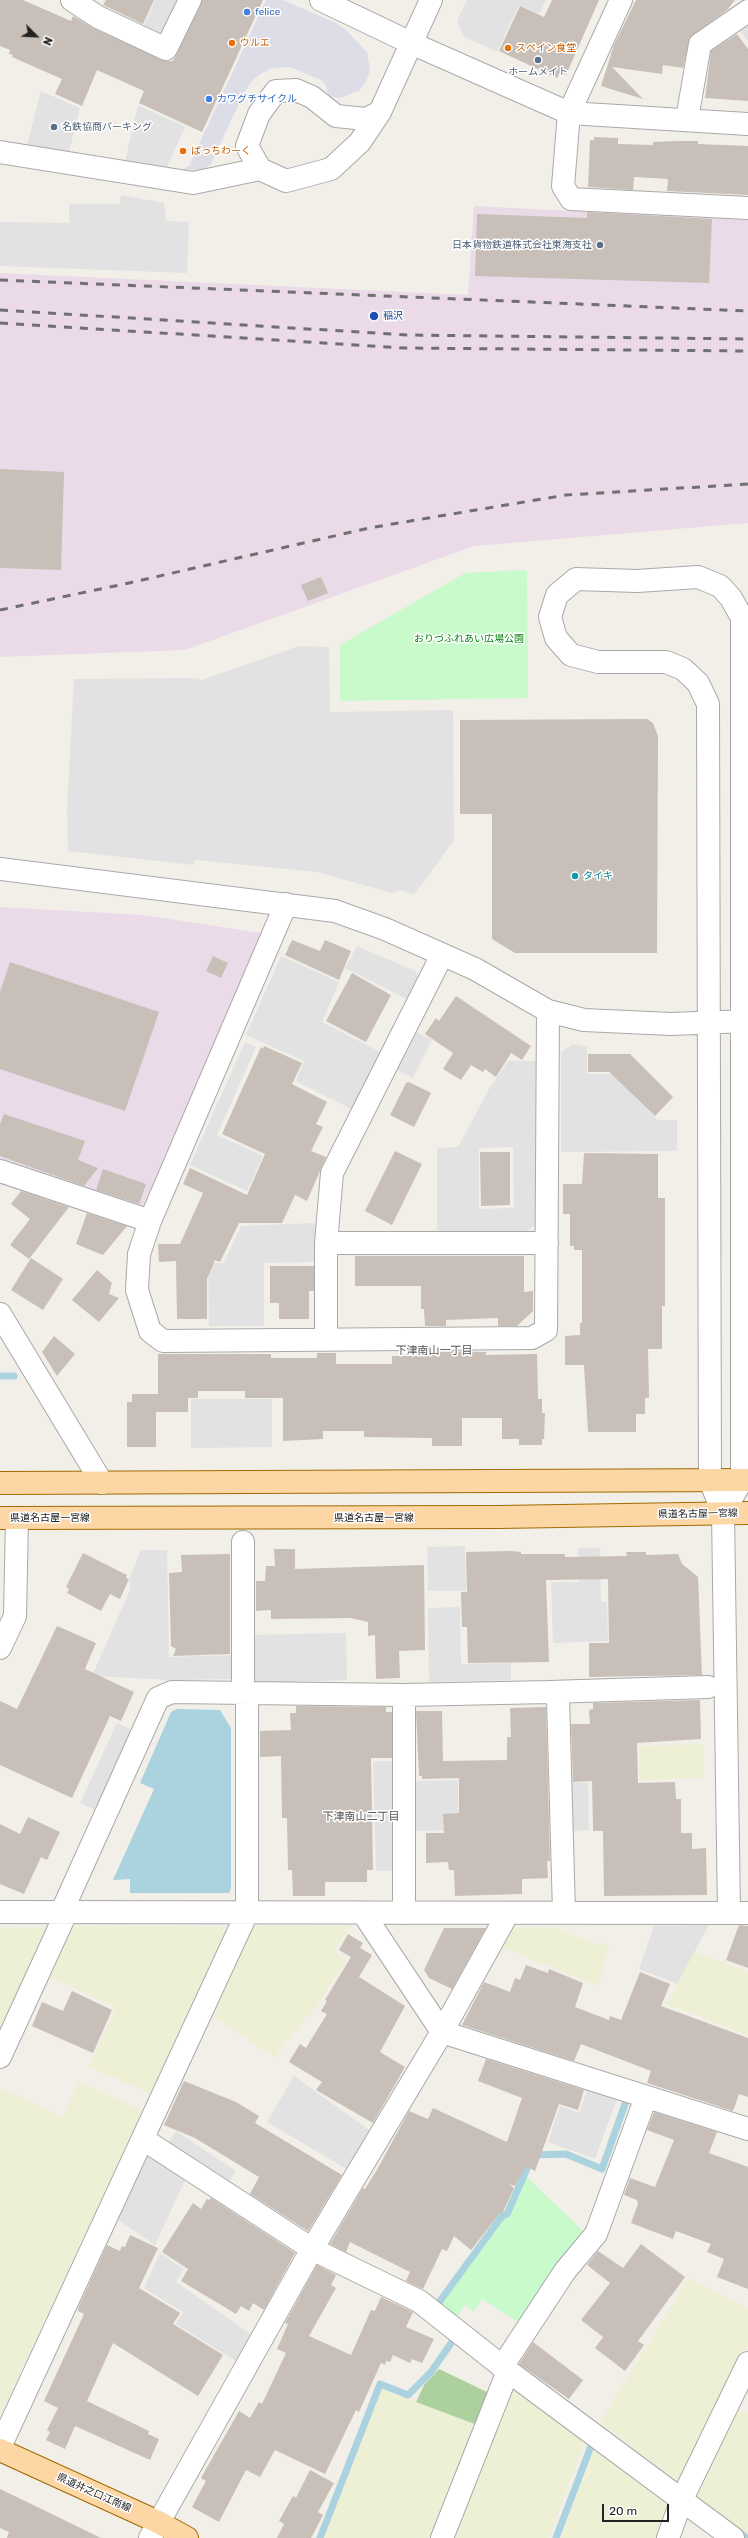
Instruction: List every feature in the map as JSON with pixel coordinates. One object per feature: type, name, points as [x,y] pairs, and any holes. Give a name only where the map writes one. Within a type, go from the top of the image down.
[{"type":"main road","points":[[0,1483],[745,1480]]},
{"type":"main road","name":"県道名古屋一宮線","points":[[8,1518],[499,1518],[748,1513]]},
{"type":"main road","name":"県道井之口江南線","points":[[0,2450],[154,2530],[187,2538]]},
{"type":"street","points":[[72,0],[98,17],[166,49],[190,0]]},
{"type":"street","points":[[321,0],[411,43],[569,113],[687,119],[748,124]]},
{"type":"street","points":[[380,112],[366,119],[336,116],[312,97],[296,90],[276,91],[259,114],[247,146],[260,169],[286,181],[331,169],[360,142],[380,112],[431,0]]},
{"type":"street","points":[[621,0],[569,113],[563,186],[571,199],[748,208]]},
{"type":"street","points":[[687,119],[700,44],[748,11]]},
{"type":"street","points":[[0,152],[193,183],[260,169]]},
{"type":"street","points":[[0,1912],[738,1913],[723,1513],[710,1480],[708,704],[698,683],[683,668],[666,662],[598,662],[571,655],[556,638],[550,617],[557,595],[576,579],[637,581],[698,577],[720,586],[731,598],[742,618],[745,1021],[745,1480],[723,1513]]},
{"type":"street","points":[[0,869],[335,911],[384,929],[475,969],[548,1011],[584,1020],[671,1024],[745,1021]]},
{"type":"street","points":[[286,904],[150,1221],[139,1254],[137,1290],[150,1331],[163,1341],[532,1338],[546,1330],[548,1011]]},
{"type":"street","points":[[326,1340],[326,1243],[332,1172],[442,955]]},
{"type":"street","points":[[0,1171],[150,1221]]},
{"type":"street","points":[[326,1243],[547,1243]]},
{"type":"street","points":[[0,1314],[102,1483]]},
{"type":"street","points":[[0,1648],[15,1616],[8,1518]]},
{"type":"street","points":[[0,2447],[247,1913],[243,1542]]},
{"type":"street","points":[[0,2057],[158,1698],[172,1692],[404,1695],[708,1687]]},
{"type":"street","points":[[550,1692],[558,1698],[564,1913]]},
{"type":"street","points":[[404,1695],[404,1913]]},
{"type":"street","points":[[364,1913],[442,2032],[748,2129]]},
{"type":"street","points":[[154,2530],[312,2249],[442,2032],[508,1913]]},
{"type":"street","points":[[442,2538],[505,2369],[564,2271],[596,2234],[646,2097]]},
{"type":"street","points":[[143,2139],[312,2249],[419,2301],[505,2369],[733,2538]]},
{"type":"street","points":[[668,2538],[682,2499],[748,2363]]},
{"type":"shaded area","points":[[155,0],[182,0],[167,33],[157,36],[142,30]]},
{"type":"shaded area","points":[[266,0],[283,0],[336,23],[346,30],[367,52],[370,70],[366,82],[360,90],[341,98],[328,96],[326,85],[321,80],[290,67],[273,68],[262,73],[252,81],[243,95],[211,164],[204,170],[181,170],[189,166]]},
{"type":"shaded area","points":[[467,0],[546,0],[539,14],[519,5],[497,52],[463,36],[457,21]]},
{"type":"shaded area","points":[[748,19],[748,42],[737,27]]},
{"type":"shaded area","name":"名鉄協商パーキング","points":[[41,91],[80,108],[69,152],[27,145]]},
{"type":"shaded area","points":[[138,105],[185,127],[167,167],[125,161]]},
{"type":"shaded area","points":[[121,195],[164,203],[166,221],[189,222],[187,273],[0,266],[0,222],[69,223],[69,204],[120,204]]},
{"type":"shaded area","points":[[474,206],[748,220],[748,523],[474,546],[185,650],[0,657],[0,273],[468,295]]},
{"type":"shaded area","points":[[299,646],[329,647],[330,712],[453,710],[454,840],[414,895],[400,890],[392,893],[317,872],[195,860],[194,865],[68,851],[67,808],[74,679],[199,678],[199,681]]},
{"type":"shaded area","points":[[0,907],[143,915],[261,933],[141,1211],[0,1164]]},
{"type":"shaded area","points":[[357,946],[415,971],[420,978],[409,1000],[345,968]]},
{"type":"shaded area","points":[[281,956],[339,982],[322,1022],[382,1053],[353,1110],[296,1081],[304,1061],[246,1035]]},
{"type":"shaded area","points":[[414,1031],[432,1040],[413,1078],[395,1069]]},
{"type":"shaded area","points":[[245,1042],[256,1047],[217,1135],[263,1156],[247,1191],[190,1165]]},
{"type":"shaded area","points":[[573,1044],[587,1047],[587,1074],[611,1074],[658,1120],[677,1120],[677,1151],[561,1152],[561,1053]]},
{"type":"shaded area","points":[[508,1061],[536,1061],[537,1223],[527,1231],[437,1232],[437,1148],[458,1147],[489,1089]],"holes":[[[513,1147],[514,1208],[479,1209],[479,1148]]]},
{"type":"shaded area","points":[[316,1223],[316,1262],[264,1263],[264,1326],[209,1326],[208,1263],[224,1263],[241,1226]]},
{"type":"shaded area","points":[[191,1399],[272,1399],[272,1447],[191,1448]]},
{"type":"shaded area","points":[[465,1546],[466,1591],[428,1591],[427,1547]]},
{"type":"shaded area","points":[[578,1548],[600,1548],[601,1602],[607,1602],[608,1641],[553,1643],[551,1582],[579,1582]]},
{"type":"shaded area","points":[[141,1550],[167,1550],[169,1657],[236,1655],[236,1679],[170,1680],[92,1676],[130,1590],[130,1577]]},
{"type":"shaded area","points":[[460,1607],[461,1664],[511,1663],[511,1680],[429,1682],[428,1608]]},
{"type":"shaded area","points":[[346,1633],[347,1680],[256,1683],[250,1677],[249,1635]]},
{"type":"shaded area","points":[[117,1723],[135,1731],[98,1811],[80,1803]]},
{"type":"shaded area","points":[[373,1761],[393,1761],[395,1871],[376,1871]]},
{"type":"shaded area","points":[[458,1780],[459,1830],[415,1831],[414,1781]]},
{"type":"shaded area","points":[[572,1783],[588,1783],[589,1830],[573,1831]]},
{"type":"shaded area","points":[[709,1925],[677,1984],[639,1969],[654,1926]]},
{"type":"shaded area","points":[[294,2076],[373,2133],[350,2171],[267,2122]]},
{"type":"shaded area","points":[[588,2088],[617,2099],[595,2159],[548,2142],[560,2106],[579,2113]]},
{"type":"shaded area","points":[[176,2131],[236,2171],[227,2185],[167,2145]]},
{"type":"shaded area","points":[[149,2149],[187,2176],[155,2245],[117,2219]]},
{"type":"shaded area","points":[[160,2253],[184,2269],[176,2282],[255,2337],[239,2363],[176,2324],[183,2312],[144,2288]]},
{"type":"green space","name":"おりづふれあい広場公園","points":[[527,570],[528,698],[340,701],[340,645],[465,573]]},
{"type":"green space","points":[[703,1744],[704,1778],[640,1780],[639,1746]]},
{"type":"green space","points":[[69,1926],[227,1927],[150,2094],[89,2066],[116,2007],[46,1975]]},
{"type":"green space","points":[[249,1926],[350,1926],[334,1951],[346,1960],[320,2001],[274,2057],[208,2013]]},
{"type":"green space","points":[[519,1927],[553,1927],[594,1943],[609,1944],[598,1986],[499,1946],[508,1932]]},
{"type":"green space","points":[[0,1928],[48,1928],[0,2042]]},
{"type":"green space","points":[[694,1952],[748,1972],[748,2035],[666,2004]]},
{"type":"green space","points":[[79,2081],[143,2111],[0,2415],[0,2088],[62,2117]]},
{"type":"green space","points":[[527,2177],[585,2233],[521,2324],[482,2299],[474,2312],[465,2305],[456,2319],[437,2308],[502,2217],[509,2215]]},
{"type":"green space","points":[[689,2278],[748,2308],[748,2345],[681,2484],[600,2422]]},
{"type":"green space","points":[[439,2369],[491,2394],[480,2426],[416,2402],[424,2385]]},
{"type":"green space","points":[[508,2384],[587,2436],[549,2538],[449,2538]]},
{"type":"green space","points":[[381,2389],[480,2426],[436,2538],[323,2538]]},
{"type":"green space","points":[[733,2407],[748,2414],[748,2534],[692,2492]]},
{"type":"green space","points":[[596,2444],[671,2498],[661,2538],[561,2538]]},
{"type":"water","points":[[177,1709],[220,1710],[231,1728],[231,1888],[229,1893],[130,1893],[130,1879],[113,1880],[154,1789],[140,1783],[171,1712]]},
{"type":"building","points":[[0,0],[23,0],[71,21],[73,16],[93,28],[167,61],[173,61],[202,0],[263,0],[202,132],[139,103],[144,91],[97,70],[82,106],[55,94],[62,79],[12,57],[13,55],[9,54],[10,50],[0,46]]},
{"type":"building","points":[[106,0],[154,0],[143,24],[103,5]]},
{"type":"building","points":[[552,0],[599,0],[566,75],[560,72],[557,78],[499,51],[520,6],[544,17]]},
{"type":"building","points":[[636,0],[735,0],[727,10],[690,37],[683,68],[663,65],[662,74],[612,67],[643,99],[601,86],[614,45]]},
{"type":"building","points":[[737,34],[748,49],[748,101],[705,98],[711,51]]},
{"type":"building","points":[[594,137],[618,138],[618,144],[653,145],[653,142],[698,141],[698,144],[748,146],[748,195],[667,191],[668,179],[634,177],[633,190],[588,187],[590,140],[594,140]]},
{"type":"building","points":[[587,212],[712,219],[709,283],[475,276],[477,214],[587,218]]},
{"type":"building","points":[[0,469],[64,472],[61,570],[0,568]]},
{"type":"building","points":[[321,577],[328,593],[308,601],[301,585]]},
{"type":"building","name":"タイキ","points":[[647,719],[653,723],[658,736],[657,953],[515,953],[492,939],[492,814],[460,814],[460,720]]},
{"type":"building","points":[[292,940],[320,951],[325,940],[351,951],[339,980],[285,955]]},
{"type":"building","points":[[213,956],[228,963],[221,978],[206,971]]},
{"type":"building","points":[[10,962],[159,1012],[125,1111],[0,1069],[0,992]]},
{"type":"building","points":[[352,973],[391,995],[366,1042],[326,1021]]},
{"type":"building","points":[[456,996],[531,1046],[522,1060],[511,1053],[496,1077],[485,1069],[483,1072],[471,1065],[461,1080],[443,1069],[453,1053],[425,1034],[436,1018],[439,1021]]},
{"type":"building","points":[[264,1046],[302,1063],[292,1084],[327,1102],[316,1124],[323,1127],[311,1151],[326,1157],[307,1201],[295,1195],[282,1223],[239,1223],[220,1262],[215,1260],[207,1279],[207,1319],[177,1319],[176,1261],[159,1262],[158,1244],[180,1244],[203,1193],[183,1184],[190,1168],[247,1195],[265,1154],[222,1134],[261,1047],[263,1049]]},
{"type":"building","points":[[588,1054],[630,1054],[673,1097],[655,1116],[609,1072],[588,1072]]},
{"type":"building","points":[[409,1082],[431,1093],[414,1127],[390,1115],[406,1083]]},
{"type":"building","points":[[4,1114],[85,1141],[78,1160],[98,1168],[84,1186],[0,1156],[0,1124]]},
{"type":"building","points":[[395,1151],[422,1164],[392,1225],[365,1211]]},
{"type":"building","points":[[480,1152],[510,1152],[510,1205],[481,1206]]},
{"type":"building","points":[[584,1153],[658,1154],[658,1198],[665,1198],[665,1306],[662,1306],[662,1349],[648,1349],[649,1398],[645,1398],[645,1414],[636,1414],[636,1432],[588,1432],[584,1365],[565,1365],[565,1336],[580,1335],[580,1323],[582,1323],[582,1250],[574,1250],[574,1246],[570,1246],[570,1214],[563,1214],[563,1184],[582,1184]]},
{"type":"building","points":[[103,1169],[146,1184],[139,1204],[96,1190]]},
{"type":"building","points":[[21,1191],[69,1207],[29,1259],[10,1245],[30,1219],[11,1204]]},
{"type":"building","points":[[87,1213],[127,1226],[103,1255],[76,1244]]},
{"type":"building","points":[[355,1256],[524,1256],[524,1292],[533,1291],[533,1311],[517,1326],[498,1326],[498,1318],[446,1320],[446,1326],[425,1326],[424,1309],[421,1309],[421,1286],[355,1286]]},
{"type":"building","points":[[31,1258],[63,1279],[43,1310],[11,1290]]},
{"type":"building","points":[[270,1266],[314,1266],[314,1291],[309,1291],[309,1319],[279,1319],[279,1303],[270,1303]]},
{"type":"building","points":[[97,1270],[112,1283],[109,1294],[119,1298],[99,1322],[72,1300]]},
{"type":"building","points":[[54,1336],[75,1354],[57,1376],[42,1352]]},
{"type":"building","points":[[425,1351],[487,1352],[485,1355],[537,1354],[538,1399],[542,1399],[542,1413],[545,1413],[544,1439],[542,1439],[542,1445],[519,1445],[519,1439],[502,1439],[502,1418],[462,1418],[462,1446],[432,1446],[432,1438],[364,1437],[364,1431],[323,1431],[323,1439],[283,1441],[283,1398],[245,1398],[245,1391],[198,1391],[198,1398],[188,1398],[188,1412],[156,1412],[156,1447],[127,1447],[127,1402],[132,1402],[132,1394],[158,1394],[158,1354],[271,1354],[271,1358],[317,1358],[317,1353],[336,1353],[336,1364],[392,1364],[392,1356],[422,1356]]},
{"type":"building","points":[[274,1549],[295,1549],[295,1569],[424,1565],[425,1650],[399,1651],[400,1678],[376,1679],[375,1635],[368,1636],[368,1622],[351,1618],[271,1619],[271,1610],[256,1611],[256,1581],[265,1581],[266,1566],[275,1566]]},
{"type":"building","points":[[466,1552],[521,1552],[521,1554],[565,1554],[565,1557],[627,1556],[626,1552],[646,1552],[646,1555],[678,1554],[682,1564],[698,1577],[702,1675],[589,1677],[589,1643],[609,1643],[608,1579],[546,1580],[549,1662],[468,1663],[467,1627],[462,1627],[461,1592],[467,1592]]},
{"type":"building","points":[[83,1553],[127,1575],[126,1578],[129,1579],[120,1599],[110,1594],[101,1611],[67,1593],[69,1589],[66,1587]]},
{"type":"building","points":[[230,1554],[230,1654],[173,1656],[176,1649],[171,1646],[169,1573],[182,1572],[181,1555]]},
{"type":"building","points":[[57,1626],[96,1643],[85,1669],[134,1692],[121,1721],[110,1716],[72,1798],[0,1765],[0,1701],[17,1709]]},
{"type":"building","points":[[700,1700],[701,1739],[637,1743],[638,1783],[675,1782],[676,1799],[681,1799],[681,1833],[692,1833],[692,1849],[706,1848],[707,1895],[604,1896],[603,1831],[593,1831],[592,1781],[573,1782],[571,1724],[590,1724],[589,1710],[593,1709],[593,1703]]},
{"type":"building","points":[[296,1706],[386,1707],[386,1712],[392,1712],[392,1758],[371,1758],[373,1870],[367,1870],[367,1882],[325,1882],[325,1896],[293,1896],[292,1870],[288,1870],[287,1818],[282,1818],[281,1756],[260,1757],[260,1731],[291,1730],[290,1713],[296,1713]]},
{"type":"building","points":[[546,1707],[550,1861],[547,1861],[548,1878],[522,1879],[522,1894],[455,1896],[454,1870],[449,1870],[448,1862],[426,1863],[426,1833],[444,1833],[443,1814],[459,1813],[459,1778],[422,1779],[422,1776],[419,1776],[416,1711],[442,1711],[443,1761],[507,1760],[507,1737],[511,1737],[510,1708]]},
{"type":"building","points":[[28,1817],[60,1832],[47,1860],[41,1857],[24,1894],[0,1884],[0,1824],[20,1834]]},
{"type":"building","points":[[739,1925],[748,1926],[748,1968],[726,1960]]},
{"type":"building","points":[[444,1928],[486,1928],[452,1989],[429,1978],[424,1970]]},
{"type":"building","points":[[348,1934],[363,1943],[360,1948],[372,1955],[359,1977],[405,2006],[380,2052],[405,2067],[373,2123],[316,2090],[322,2082],[289,2062],[300,2044],[306,2048],[327,2014],[321,2011],[327,2001],[325,2000],[351,1957],[339,1950]]},
{"type":"building","points":[[526,1965],[548,1973],[549,1969],[583,1983],[575,2007],[609,2020],[610,2016],[621,2020],[640,1972],[670,1984],[661,2006],[748,2038],[748,2097],[739,2094],[733,2111],[647,2083],[651,2071],[581,2044],[574,2061],[462,2025],[484,1982],[510,1992],[515,1978],[520,1980]]},
{"type":"building","points":[[72,1991],[112,2010],[93,2053],[32,2026],[42,2002],[63,2011]]},
{"type":"building","points":[[486,2059],[584,2090],[578,2110],[559,2104],[535,2171],[526,2166],[515,2186],[509,2184],[514,2188],[502,2214],[500,2213],[471,2250],[454,2236],[447,2251],[442,2249],[423,2289],[406,2281],[410,2272],[350,2242],[346,2252],[330,2244],[363,2188],[365,2189],[378,2168],[409,2111],[428,2119],[433,2108],[507,2142],[522,2098],[478,2081]]},
{"type":"building","points":[[184,2081],[236,2102],[259,2116],[255,2123],[342,2175],[308,2231],[250,2194],[259,2177],[195,2138],[164,2125]]},
{"type":"building","points":[[654,2112],[717,2132],[709,2153],[748,2167],[748,2289],[717,2277],[724,2259],[707,2252],[711,2244],[676,2231],[673,2239],[631,2223],[638,2204],[637,2200],[624,2195],[630,2178],[655,2187],[674,2140],[647,2130]]},
{"type":"building","points":[[211,2198],[295,2253],[264,2310],[253,2303],[249,2311],[241,2306],[236,2314],[181,2281],[188,2269],[162,2252],[193,2203],[201,2209],[207,2199],[209,2200]]},
{"type":"building","points":[[130,2235],[158,2248],[139,2288],[180,2313],[173,2324],[223,2355],[198,2396],[113,2343],[87,2401],[149,2431],[148,2434],[159,2439],[150,2460],[75,2426],[65,2449],[46,2440],[50,2432],[47,2430],[58,2408],[44,2401],[84,2314],[78,2311],[79,2306],[107,2245],[120,2251],[122,2246],[125,2247]]},
{"type":"building","points":[[641,2244],[685,2277],[638,2341],[644,2345],[625,2371],[595,2348],[603,2337],[581,2320],[610,2283],[587,2265],[598,2251],[623,2268]]},
{"type":"building","points":[[317,2265],[336,2275],[331,2285],[336,2288],[309,2336],[351,2355],[371,2310],[375,2311],[381,2297],[413,2312],[406,2327],[434,2339],[422,2363],[412,2359],[410,2363],[393,2355],[390,2362],[386,2361],[385,2365],[381,2363],[359,2412],[356,2410],[325,2474],[275,2450],[260,2477],[246,2470],[219,2522],[192,2507],[206,2481],[201,2478],[239,2411],[250,2418],[259,2402],[262,2404],[286,2353],[277,2349],[288,2324],[285,2323]]},
{"type":"building","points":[[533,2342],[583,2380],[569,2399],[519,2364]]},
{"type":"building","points":[[310,2470],[334,2483],[318,2512],[323,2515],[311,2538],[277,2538],[284,2524],[279,2521],[293,2496],[296,2498]]},
{"type":"building","points":[[0,2489],[101,2538],[7,2538],[9,2532],[0,2528]]},
{"type":"waterway","points":[[0,1376],[14,1376]]},
{"type":"waterway","points":[[437,2305],[502,2216],[507,2214],[533,2155],[566,2154],[602,2169],[625,2104]]},
{"type":"waterway","points":[[320,2538],[380,2384],[408,2395],[431,2372],[454,2339]]},
{"type":"waterway","points":[[556,2538],[593,2441]]},
{"type":"waterway","points":[[736,2530],[747,2538]]},
{"type":"railway","points":[[0,280],[748,311]]},
{"type":"railway","points":[[0,310],[407,335],[748,339]]},
{"type":"railway","points":[[0,323],[404,348],[748,351]]},
{"type":"railway","points":[[0,610],[129,583],[369,528],[446,515],[566,495],[748,484]]},
{"type":"place","name":"felice","points":[[247,12]]},
{"type":"place","name":"ウルエ","points":[[232,43]]},
{"type":"place","name":"スペイン食堂","points":[[508,48]]},
{"type":"place","name":"ホームメイト","points":[[538,60]]},
{"type":"place","name":"カワグチサイクル","points":[[209,99]]},
{"type":"place","name":"名鉄協商パーキング","points":[[54,127]]},
{"type":"place","name":"ぱっちわーく","points":[[183,151]]},
{"type":"place","name":"日本貨物鉄道株式会社東海支社","points":[[600,245]]},
{"type":"place","name":"稲沢","points":[[374,316]]},
{"type":"place","name":"タイキ","points":[[575,876]]},
{"type":"district","name":"下津南山一丁目","points":[[434,1351]]},
{"type":"district","name":"下津南山二丁目","points":[[361,1817]]}]
